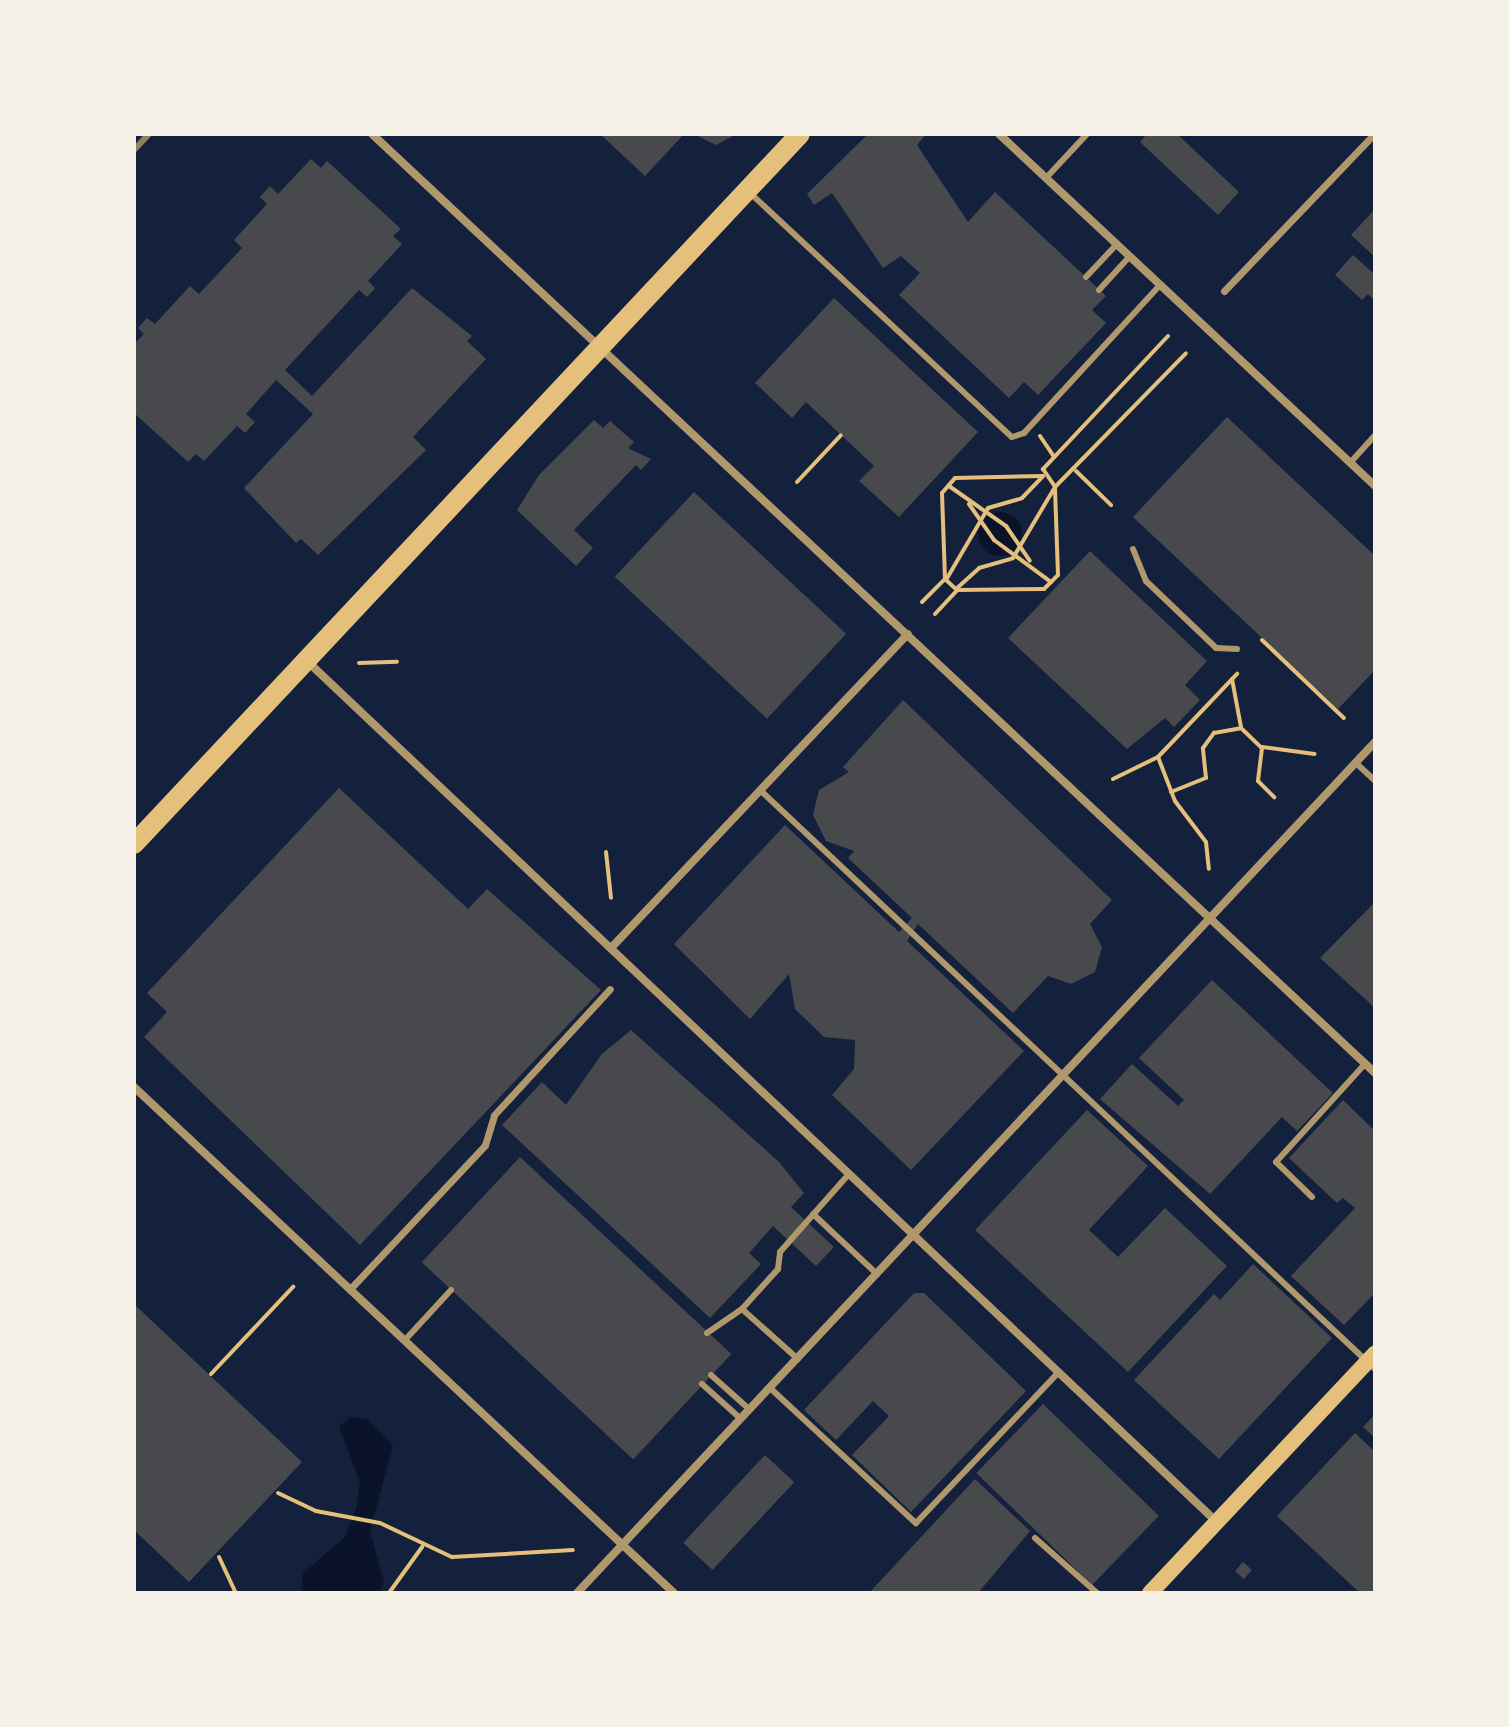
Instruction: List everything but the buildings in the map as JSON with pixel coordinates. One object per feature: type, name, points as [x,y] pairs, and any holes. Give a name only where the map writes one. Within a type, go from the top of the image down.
[{"type":"main road","points":[[134,844],[800,134]]},
{"type":"main road","points":[[1153,1591],[1372,1361]]},
{"type":"street","points":[[372,134],[1375,1073]]},
{"type":"street","points":[[999,134],[1375,486]]},
{"type":"street","points":[[1224,291],[1374,134]]},
{"type":"street","points":[[611,948],[908,634]]},
{"type":"street","points":[[306,660],[1217,1522]]},
{"type":"street","points":[[577,1593],[1375,742]]},
{"type":"street","points":[[350,1289],[485,1145],[494,1115],[610,989]]},
{"type":"street","points":[[134,1087],[674,1593]]},
{"type":"lane","points":[[1046,178],[1087,134]]},
{"type":"lane","points":[[747,191],[1012,437],[1030,426],[1160,285]]},
{"type":"lane","points":[[1086,277],[1117,244]]},
{"type":"lane","points":[[1099,290],[1130,256]]},
{"type":"lane","points":[[1350,463],[1375,435]]},
{"type":"lane","points":[[1133,549],[1146,581],[1216,648],[1237,649]]},
{"type":"lane","points":[[1356,763],[1375,781]]},
{"type":"lane","points":[[760,790],[1372,1361]]},
{"type":"lane","points":[[1312,1197],[1276,1162],[1365,1064]]},
{"type":"lane","points":[[707,1333],[742,1309],[813,1214],[849,1174]]},
{"type":"lane","points":[[813,1214],[877,1274]]},
{"type":"lane","points":[[405,1340],[451,1290]]},
{"type":"lane","points":[[742,1309],[798,1359]]},
{"type":"lane","points":[[770,1388],[916,1523],[1058,1373]]},
{"type":"lane","points":[[711,1375],[749,1409]]},
{"type":"lane","points":[[702,1384],[741,1419]]},
{"type":"lane","points":[[1035,1538],[1097,1593]]},
{"type":"path","points":[[922,602],[945,580],[988,508],[1022,498],[1043,476],[1054,457],[1168,336]]},
{"type":"path","points":[[935,614],[979,568],[1013,558],[1055,487],[1076,471],[1186,353]]},
{"type":"path","points":[[1030,426],[1054,457]]},
{"type":"path","points":[[797,482],[841,435]]},
{"type":"path","points":[[1076,471],[1111,505]]},
{"type":"path","points":[[1043,476],[1055,487],[1058,575],[1044,589],[957,590],[945,580],[942,493],[955,478],[1043,476]]},
{"type":"path","points":[[949,486],[969,504],[1006,526],[1031,563]]},
{"type":"path","points":[[969,504],[994,540],[1031,563],[1051,582]]},
{"type":"path","points":[[1262,640],[1344,718]]},
{"type":"path","points":[[359,663],[397,662]]},
{"type":"path","points":[[1113,779],[1158,757],[1237,674]]},
{"type":"path","points":[[1232,679],[1241,728],[1262,748],[1315,754]]},
{"type":"path","points":[[1171,792],[1206,778],[1203,748],[1214,733],[1241,728]]},
{"type":"path","points":[[1262,748],[1258,781],[1274,797]]},
{"type":"path","points":[[1158,757],[1171,792],[1206,842],[1209,869]]},
{"type":"path","points":[[606,852],[611,898]]},
{"type":"path","points":[[211,1374],[293,1287]]},
{"type":"path","points":[[278,1493],[346,1516],[380,1523],[422,1547],[482,1561],[573,1550]]},
{"type":"path","points":[[389,1593],[422,1547]]},
{"type":"path","points":[[219,1557],[236,1593]]},
{"type":"water","points":[[1000,512],[1016,518],[1022,534],[1016,550],[1000,556],[984,550],[978,534],[984,518]]},
{"type":"water","points":[[351,1417],[367,1419],[393,1446],[370,1531],[384,1582],[379,1593],[301,1593],[303,1573],[345,1537],[356,1508],[360,1483],[339,1426]]},
{"type":"railway","points":[[134,150],[149,134]]}]
